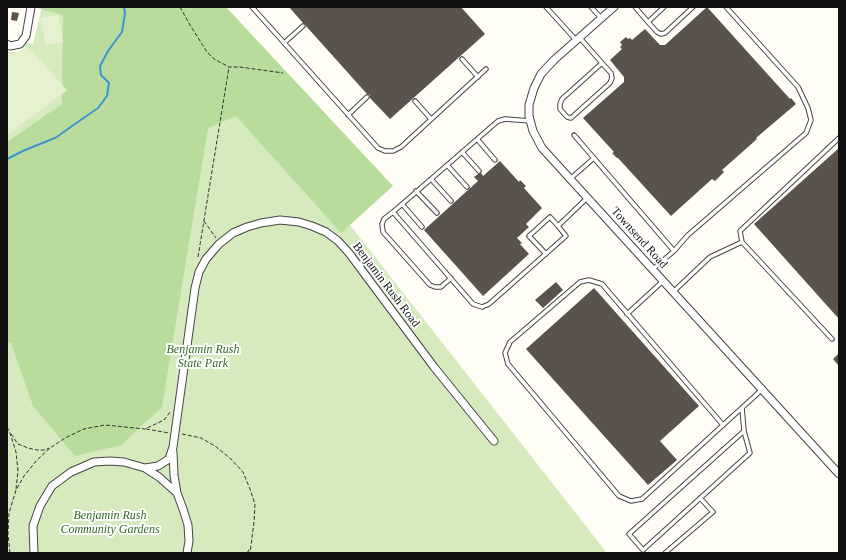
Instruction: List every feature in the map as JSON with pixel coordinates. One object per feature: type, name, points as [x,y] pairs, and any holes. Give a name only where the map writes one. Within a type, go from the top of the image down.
[{"type":"street","points":[[7,44],[10,46],[20,44],[24,40],[32,7]]},
{"type":"street","name":"Townsend Road","points":[[614,7],[554,60],[541,74],[534,88],[530,105],[530,121],[533,131],[542,148],[839,474]]},
{"type":"street","name":"Benjamin Rush Road","points":[[187,553],[189,541],[188,525],[184,509],[177,493],[174,475],[173,447],[195,288],[199,272],[206,258],[220,243],[233,233],[247,227],[280,220],[299,222],[326,232],[338,241],[350,253],[434,367],[494,441]]},
{"type":"street","name":"Benjamin Rush Road","points":[[145,468],[158,466],[169,459],[173,447]]},
{"type":"street","name":"Benjamin Rush Road","points":[[34,553],[33,526],[40,506],[52,486],[71,472],[94,462],[124,462],[145,468],[159,477],[177,493]]},
{"type":"lane","points":[[252,7],[378,148],[385,151],[401,147],[486,69]]},
{"type":"lane","points":[[546,7],[602,63],[611,73],[612,78],[610,82],[571,118],[567,117],[560,109],[562,99],[602,63]]},
{"type":"lane","points":[[590,7],[601,18]]},
{"type":"lane","points":[[635,7],[660,34],[665,33],[694,7]]},
{"type":"lane","points":[[648,22],[664,7]]},
{"type":"lane","points":[[653,270],[674,251],[688,235],[806,133],[811,120],[808,108],[798,87],[726,7]]},
{"type":"lane","points":[[284,43],[303,26]]},
{"type":"lane","points":[[462,59],[478,77]]},
{"type":"lane","points":[[348,115],[367,97]]},
{"type":"lane","points":[[415,101],[431,119]]},
{"type":"lane","points":[[451,278],[441,287],[430,285],[383,232],[382,224],[384,219],[498,121],[505,119],[530,121]]},
{"type":"lane","points":[[574,135],[674,251]]},
{"type":"lane","points":[[832,339],[742,242],[740,231],[839,138]]},
{"type":"lane","points":[[477,139],[495,160]]},
{"type":"lane","points":[[462,152],[478,171]]},
{"type":"lane","points":[[570,179],[594,158]]},
{"type":"lane","points":[[447,165],[467,187]]},
{"type":"lane","points":[[431,179],[451,201]]},
{"type":"lane","points":[[416,191],[437,213]]},
{"type":"lane","points":[[558,226],[587,198]]},
{"type":"lane","points":[[402,204],[422,227]]},
{"type":"lane","points":[[393,212],[473,304],[482,306],[489,304],[546,254],[566,236],[550,217],[529,236],[546,254]]},
{"type":"lane","points":[[673,292],[710,257],[742,242]]},
{"type":"lane","points":[[723,424],[602,284],[589,280],[580,282],[510,342],[504,353],[508,364],[619,496],[631,501],[642,499],[762,389]]},
{"type":"lane","points":[[627,314],[663,281]]},
{"type":"lane","points":[[742,408],[744,431],[750,453],[700,498],[645,551],[629,534],[744,431]]},
{"type":"lane","points":[[665,553],[714,512],[700,498]]},
{"type":"path","points":[[180,7],[207,52],[214,59],[229,67],[240,67],[283,73]]},
{"type":"path","points":[[197,262],[229,67]]},
{"type":"path","points":[[204,221],[220,243]]},
{"type":"path","points":[[144,429],[164,420],[171,411]]},
{"type":"path","points":[[16,490],[37,460],[50,448],[65,438],[84,429],[105,425],[171,433]]},
{"type":"path","points":[[7,427],[16,452],[18,471],[16,490],[9,513],[8,534],[10,553]]},
{"type":"path","points":[[10,433],[18,444],[28,448],[45,450],[50,448]]},
{"type":"path","points":[[178,434],[201,438],[215,446],[231,459],[243,472],[255,504],[250,553]]},
{"type":"path","points":[[247,553],[250,547]]},
{"type":"green space","points":[[34,7],[226,7],[393,186],[341,233],[236,116],[208,128],[162,407],[121,445],[75,456],[33,406],[11,343],[7,342],[7,142],[62,104],[63,15]]},
{"type":"green space","points":[[42,7],[65,9],[78,96],[7,145],[7,52],[20,52],[27,43],[33,44]]},
{"type":"green space","name":"Benjamin Rush State Park","points":[[122,7],[223,63],[607,553],[7,553],[7,158],[37,146]]},
{"type":"green space","points":[[58,15],[63,42],[46,45],[40,18]]},
{"type":"green space","points":[[27,46],[67,90],[7,135],[7,53],[12,54]]},
{"type":"building","points":[[289,7],[461,7],[485,34],[390,119],[370,98],[370,95],[367,94]]},
{"type":"building","points":[[707,7],[796,104],[756,138],[757,139],[722,170],[724,172],[715,181],[712,179],[671,216],[612,153],[614,152],[583,118],[624,82],[624,77],[610,60],[622,49],[620,47],[622,45],[620,42],[626,37],[632,40],[645,29],[660,45],[665,45]]},
{"type":"building","points":[[12,12],[19,13],[17,21],[11,20]]},
{"type":"building","points":[[839,148],[839,319],[754,224]]},
{"type":"building","points":[[500,161],[519,182],[520,180],[526,186],[524,188],[542,208],[526,224],[529,227],[517,238],[529,254],[483,296],[424,230],[478,181],[474,177],[481,173],[483,176]]},
{"type":"building","points":[[556,282],[563,290],[543,308],[535,300]]},
{"type":"building","points":[[594,288],[699,406],[660,441],[677,460],[648,485],[526,349]]},
{"type":"building","points":[[839,353],[839,366],[833,359]]},
{"type":"waterway","points":[[7,159],[55,138],[98,108],[107,96],[109,83],[101,75],[100,66],[108,51],[122,32],[125,13],[124,7]]},
{"type":"park label","name":"Benjamin Rush Community Gardens","points":[[110,523]]}]
